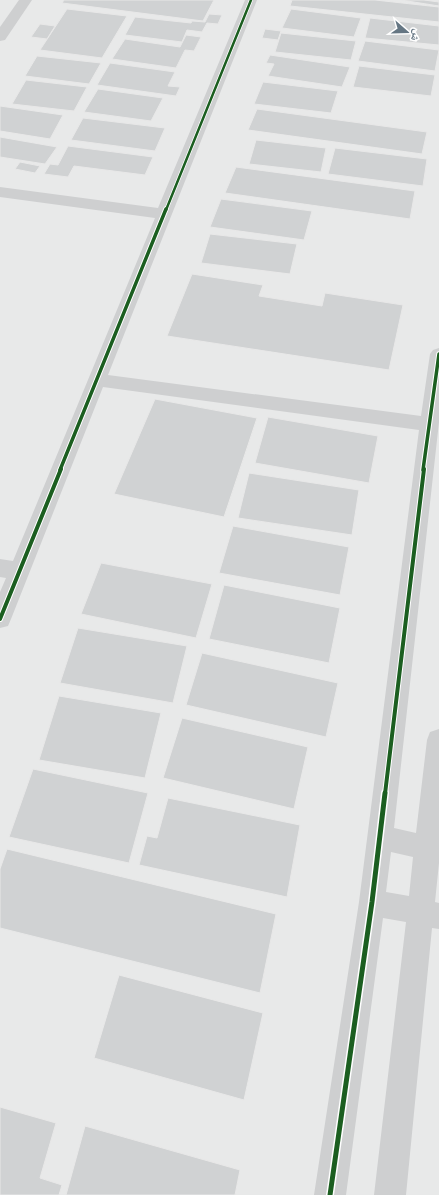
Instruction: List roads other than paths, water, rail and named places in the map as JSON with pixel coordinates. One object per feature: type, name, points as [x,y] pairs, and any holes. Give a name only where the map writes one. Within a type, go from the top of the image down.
[{"type":"street","points":[[0,37],[26,0]]},
{"type":"street","points":[[0,619],[10,569],[97,380],[251,0]]},
{"type":"street","points":[[0,192],[164,214]]},
{"type":"street","points":[[330,1195],[372,902],[429,424],[439,354]]},
{"type":"street","points":[[97,380],[429,424]]},
{"type":"street","points":[[390,1195],[430,914],[439,740]]},
{"type":"street","points":[[379,837],[433,848]]},
{"type":"street","points":[[372,902],[430,914]]}]
